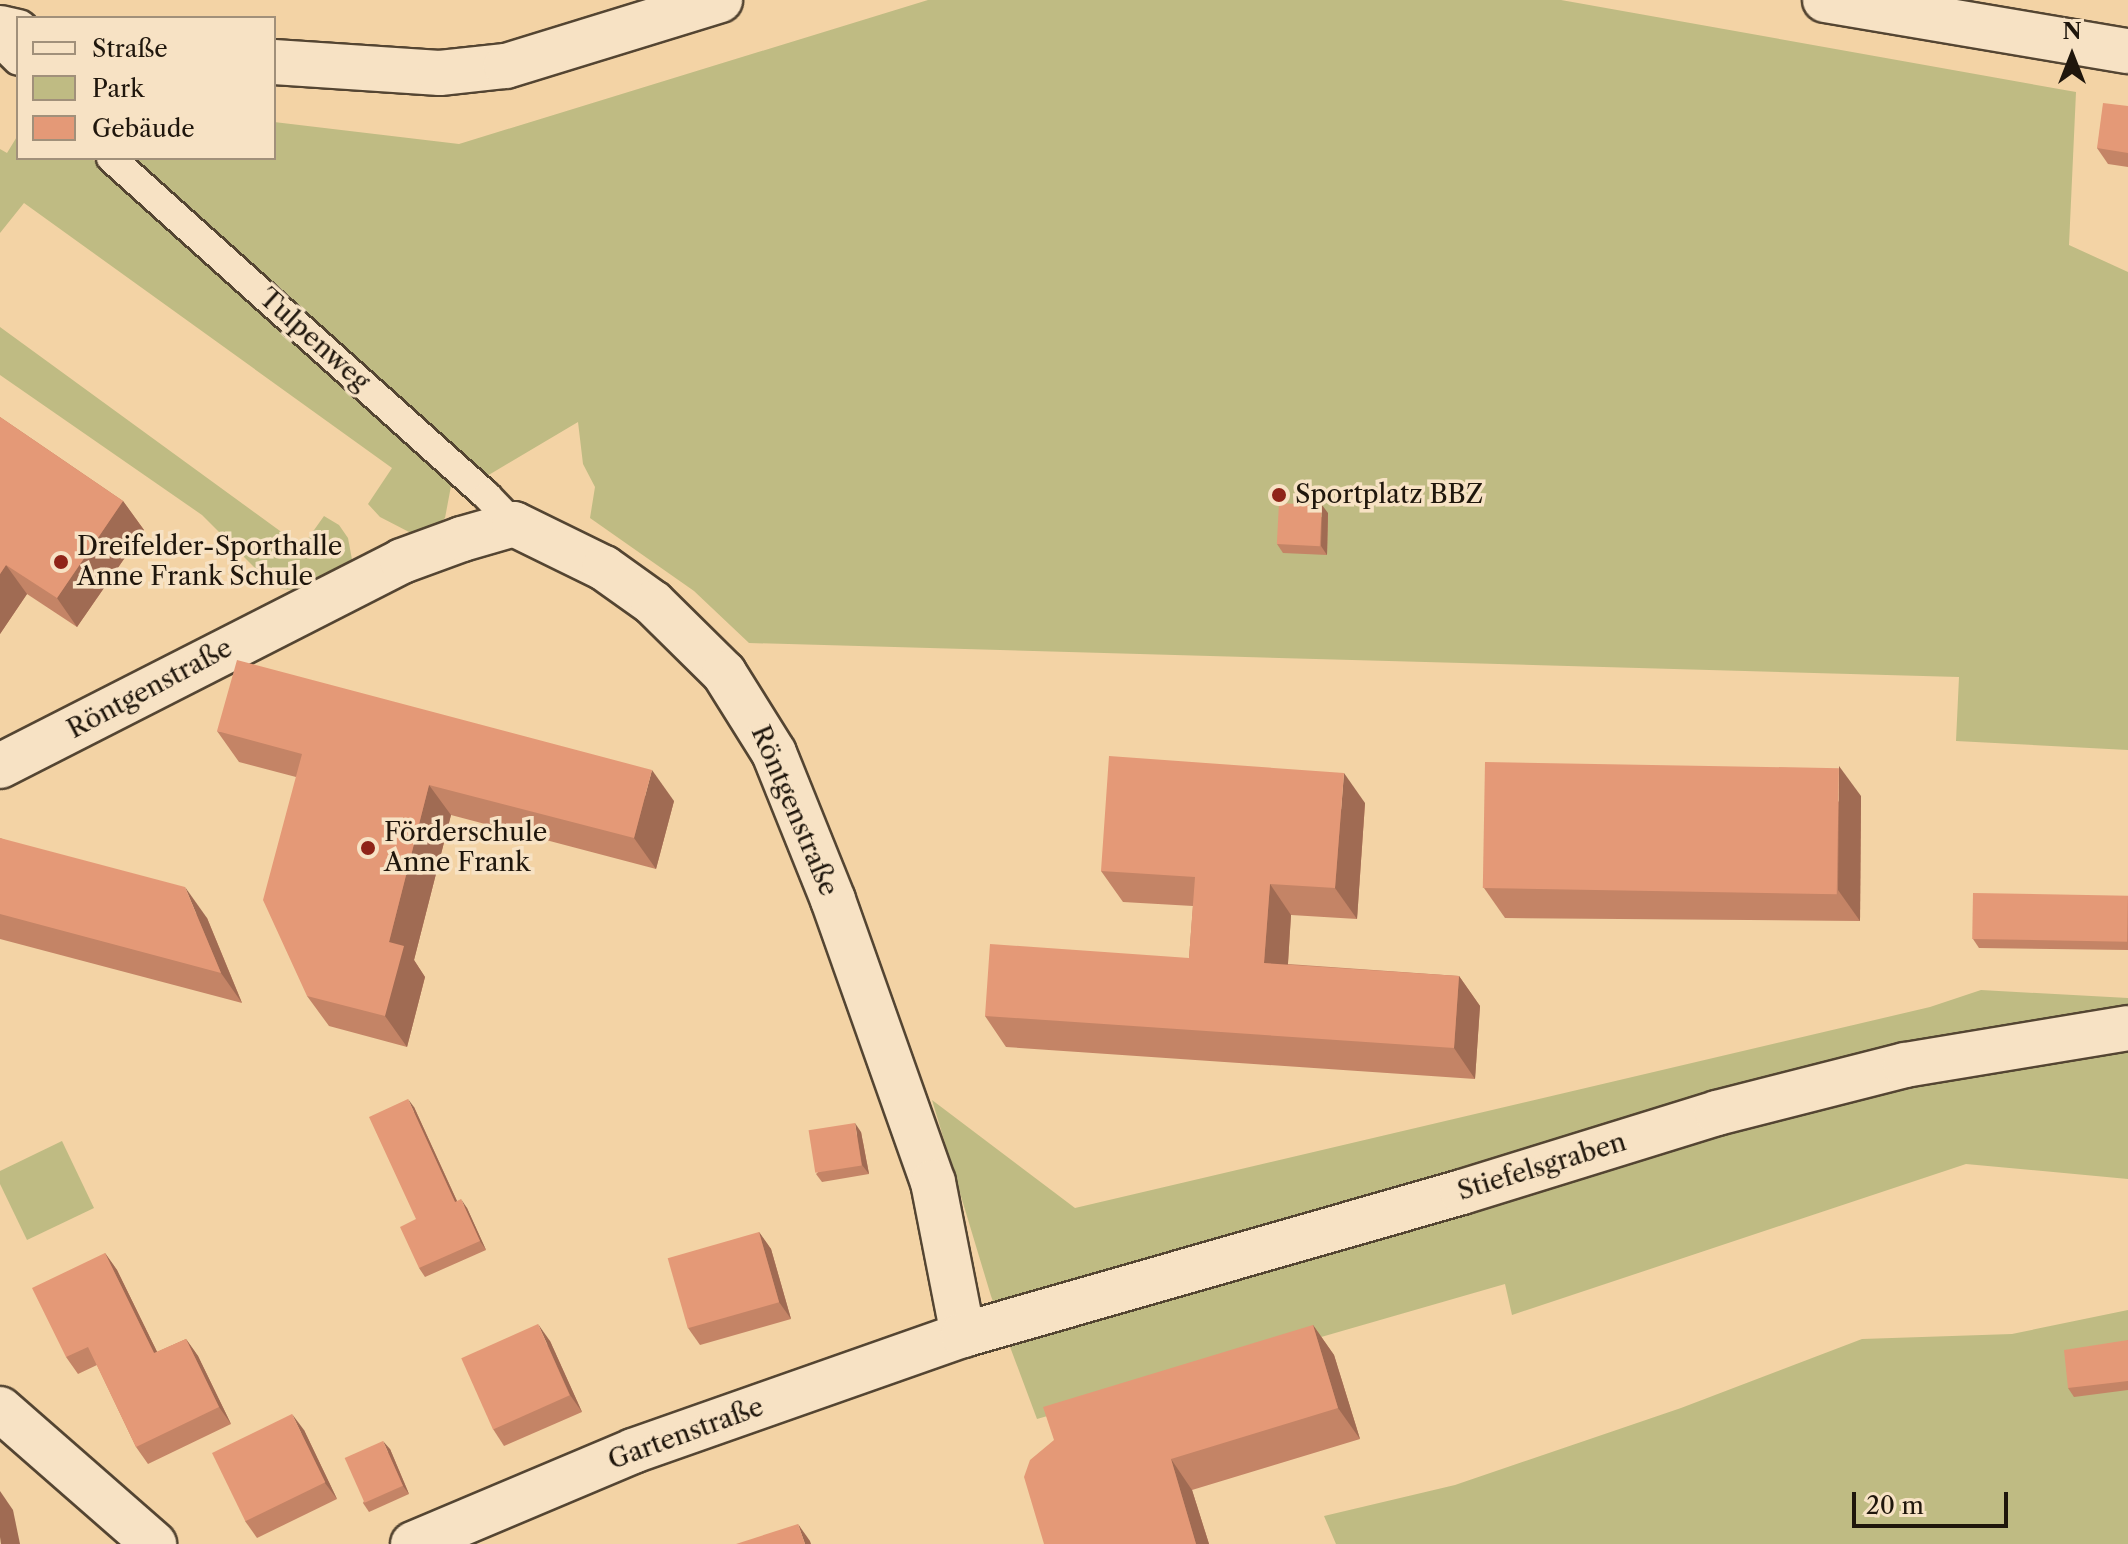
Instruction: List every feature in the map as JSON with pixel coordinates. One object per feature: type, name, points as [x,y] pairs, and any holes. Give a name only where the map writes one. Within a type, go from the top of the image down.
[{"type":"street","points":[[276,62],[440,73],[506,66],[720,0]]},
{"type":"street","points":[[1825,0],[2128,51]]},
{"type":"street","name":"Röntgenstraße","points":[[0,766],[402,561],[514,524],[604,568],[653,603],[724,673],[774,753],[833,900],[933,1182],[963,1335]]},
{"type":"street","name":"Stiefelsgraben","points":[[963,1335],[1462,1192],[1731,1109],[1905,1065],[2128,1028]]},
{"type":"street","name":"Gartenstraße","points":[[413,1544],[633,1451],[963,1335]]},
{"type":"street","points":[[0,1409],[154,1544]]},
{"type":"lane","points":[[0,43],[16,59]]},
{"type":"lane","name":"Tulpenweg","points":[[113,160],[475,485],[514,524]]},
{"type":"green space","points":[[928,0],[1561,0],[2076,92],[2069,245],[2128,272],[2128,750],[1956,741],[1959,677],[749,643],[694,591],[590,518],[595,487],[583,464],[578,422],[487,476],[138,160],[276,160],[276,122],[459,144]]},
{"type":"green space","points":[[16,138],[16,160],[93,160],[443,467],[451,486],[445,518],[431,530],[411,533],[380,517],[368,504],[392,468],[24,203],[0,233],[0,149],[7,153]]},
{"type":"green space","points":[[0,327],[302,547],[324,516],[339,525],[348,538],[353,565],[305,591],[282,589],[268,581],[202,515],[0,375]]},
{"type":"green space","points":[[1981,990],[2128,998],[2128,1179],[1966,1164],[1512,1315],[1505,1284],[1037,1419],[991,1296],[932,1100],[1075,1208],[1930,1007]]},
{"type":"green space","points":[[62,1141],[94,1208],[27,1240],[0,1184],[0,1171]]},
{"type":"green space","points":[[2128,1310],[2128,1544],[1336,1544],[1324,1516],[1455,1485],[1681,1408],[1862,1339],[2012,1334]]},
{"type":"building","points":[[2103,103],[2128,106],[2128,153],[2097,148]]},
{"type":"building","name":"Dreifelder-Sporthalle Anne Frank Schule","points":[[0,417],[123,501],[57,598],[6,565],[0,574]]},
{"type":"building","points":[[1279,503],[1322,505],[1320,546],[1277,544]]},
{"type":"building","points":[[237,660],[652,770],[634,838],[429,785],[389,942],[404,946],[385,1016],[307,996],[263,900],[302,754],[217,731]]},
{"type":"building","points":[[1109,756],[1344,773],[1335,888],[1270,884],[1264,963],[1459,976],[1454,1048],[985,1016],[990,944],[1189,958],[1195,877],[1101,871]]},
{"type":"building","points":[[1485,762],[1839,768],[1837,894],[1483,888]]},
{"type":"building","points":[[0,838],[185,887],[221,973],[0,914]]},
{"type":"building","points":[[1973,893],[2128,896],[2127,942],[1972,939]]},
{"type":"building","points":[[408,1099],[455,1202],[461,1199],[480,1241],[419,1268],[400,1227],[416,1219],[369,1117]]},
{"type":"building","points":[[855,1123],[862,1165],[815,1173],[809,1130]]},
{"type":"building","points":[[759,1232],[779,1302],[688,1328],[668,1258]]},
{"type":"building","points":[[105,1253],[154,1353],[186,1339],[219,1407],[136,1447],[88,1347],[66,1357],[32,1288]]},
{"type":"building","points":[[538,1324],[570,1395],[493,1429],[461,1358]]},
{"type":"building","points":[[1313,1325],[1338,1408],[1171,1459],[1196,1544],[1044,1544],[1024,1477],[1030,1460],[1054,1440],[1043,1407]]},
{"type":"building","points":[[2128,1340],[2128,1381],[2068,1388],[2064,1350]]},
{"type":"building","points":[[292,1414],[325,1482],[245,1521],[212,1453]]},
{"type":"building","points":[[383,1441],[403,1486],[365,1503],[345,1458]]},
{"type":"building","points":[[798,1524],[805,1544],[736,1544]]},
{"type":"place","name":"Sportplatz BBZ","points":[[1279,495]]},
{"type":"place","name":"Dreifelder-Sporthalle Anne Frank Schule","points":[[61,562]]},
{"type":"place","name":"Förderschule Anne Frank","points":[[368,848]]}]
